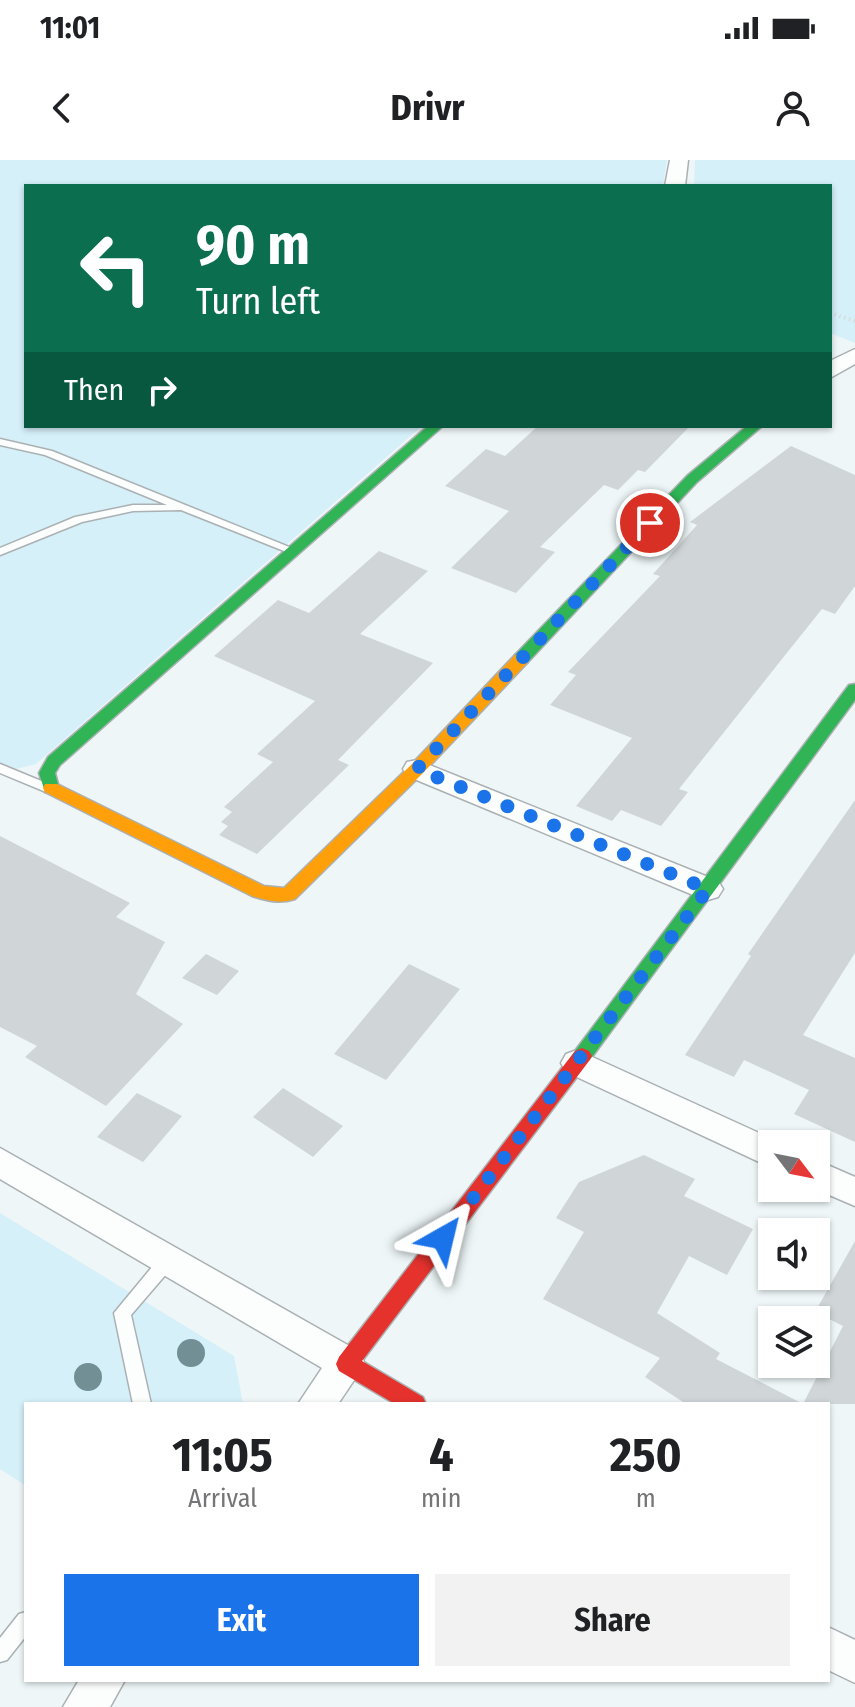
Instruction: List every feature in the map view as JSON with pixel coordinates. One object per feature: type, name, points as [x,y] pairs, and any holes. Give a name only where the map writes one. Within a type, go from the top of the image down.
[{"type":"street","points":[[675,184],[679,160]]},
{"type":"street","points":[[832,370],[855,355]]},
{"type":"street","points":[[434,428],[54,761],[47,773],[49,786],[57,793],[258,891],[273,896],[289,894],[417,769],[692,479],[753,428]]},
{"type":"street","points":[[318,1402],[577,1063],[855,689]]},
{"type":"street","points":[[417,769],[708,889]]},
{"type":"street","points":[[577,1063],[758,1147]]},
{"type":"street","points":[[0,1162],[412,1402]]},
{"type":"street","points":[[830,1180],[855,1192]]},
{"type":"street","points":[[830,1648],[855,1663]]},
{"type":"street","points":[[84,1707],[103,1682]]},
{"type":"lane","points":[[0,442],[48,453],[293,551]]},
{"type":"lane","points":[[0,552],[79,519],[133,508],[185,508]]},
{"type":"lane","points":[[0,768],[57,793]]},
{"type":"lane","points":[[142,1402],[122,1313],[168,1260]]},
{"type":"lane","points":[[0,1653],[24,1623]]},
{"type":"path","points":[[832,314],[855,321]]},
{"type":"shaded area","points":[[0,160],[667,160],[663,184],[24,184],[24,428],[420,428],[36,764],[0,773]]},
{"type":"shaded area","points":[[695,160],[855,160],[855,343],[832,334],[832,184],[694,184]]},
{"type":"shaded area","points":[[0,1213],[234,1356],[243,1402],[24,1402],[24,1485],[0,1469]]},
{"type":"building","points":[[536,428],[688,428],[645,472],[638,470],[618,490],[604,485],[540,547],[555,552],[516,593],[451,568],[509,511],[445,486],[486,449],[505,456]]},
{"type":"building","points":[[791,446],[855,475],[855,586],[835,614],[822,609],[679,789],[688,792],[661,826],[621,810],[612,821],[576,806],[632,738],[550,705],[576,675],[568,672],[660,576],[653,574],[697,525],[690,522]]},
{"type":"building","points":[[379,551],[428,571],[360,634],[433,663],[338,760],[349,765],[257,854],[219,835],[228,826],[221,822],[232,812],[224,807],[273,762],[257,754],[315,701],[214,656],[278,600],[309,613]]},
{"type":"building","points":[[855,800],[855,953],[803,1035],[855,1058],[855,1142],[794,1114],[809,1090],[744,1060],[734,1077],[685,1055],[751,956],[748,954]]},
{"type":"building","points":[[0,836],[130,903],[116,917],[165,942],[136,994],[183,1024],[106,1106],[25,1057],[37,1046],[0,1027]]},
{"type":"building","points":[[206,954],[239,971],[217,995],[182,978]]},
{"type":"building","points":[[409,964],[460,989],[386,1080],[334,1054]]},
{"type":"building","points":[[283,1088],[343,1126],[313,1157],[253,1117]]},
{"type":"building","points":[[137,1093],[182,1116],[143,1162],[97,1137]]},
{"type":"building","points":[[644,1155],[695,1179],[684,1196],[753,1229],[727,1275],[689,1256],[657,1313],[720,1353],[716,1359],[799,1402],[683,1402],[645,1377],[660,1358],[543,1299],[584,1232],[556,1218],[579,1182]]},
{"type":"building","points":[[855,1241],[855,1404],[804,1402],[816,1378],[830,1378],[830,1351],[843,1326],[830,1320],[830,1306],[818,1306]]},
{"type":"traffic: fast","points":[[51,788],[47,773],[54,761],[434,428]]},
{"type":"traffic: fast","points":[[521,659],[692,479],[753,428]]},
{"type":"traffic: fast","points":[[582,1056],[855,689]]},
{"type":"traffic: slow","points":[[51,788],[258,891],[273,896],[289,894],[417,769],[521,659]]},
{"type":"traffic: jam","points":[[412,1402],[347,1364],[582,1056]]},
{"type":"route","points":[[443,1238],[708,889],[417,769],[650,523]]}]
